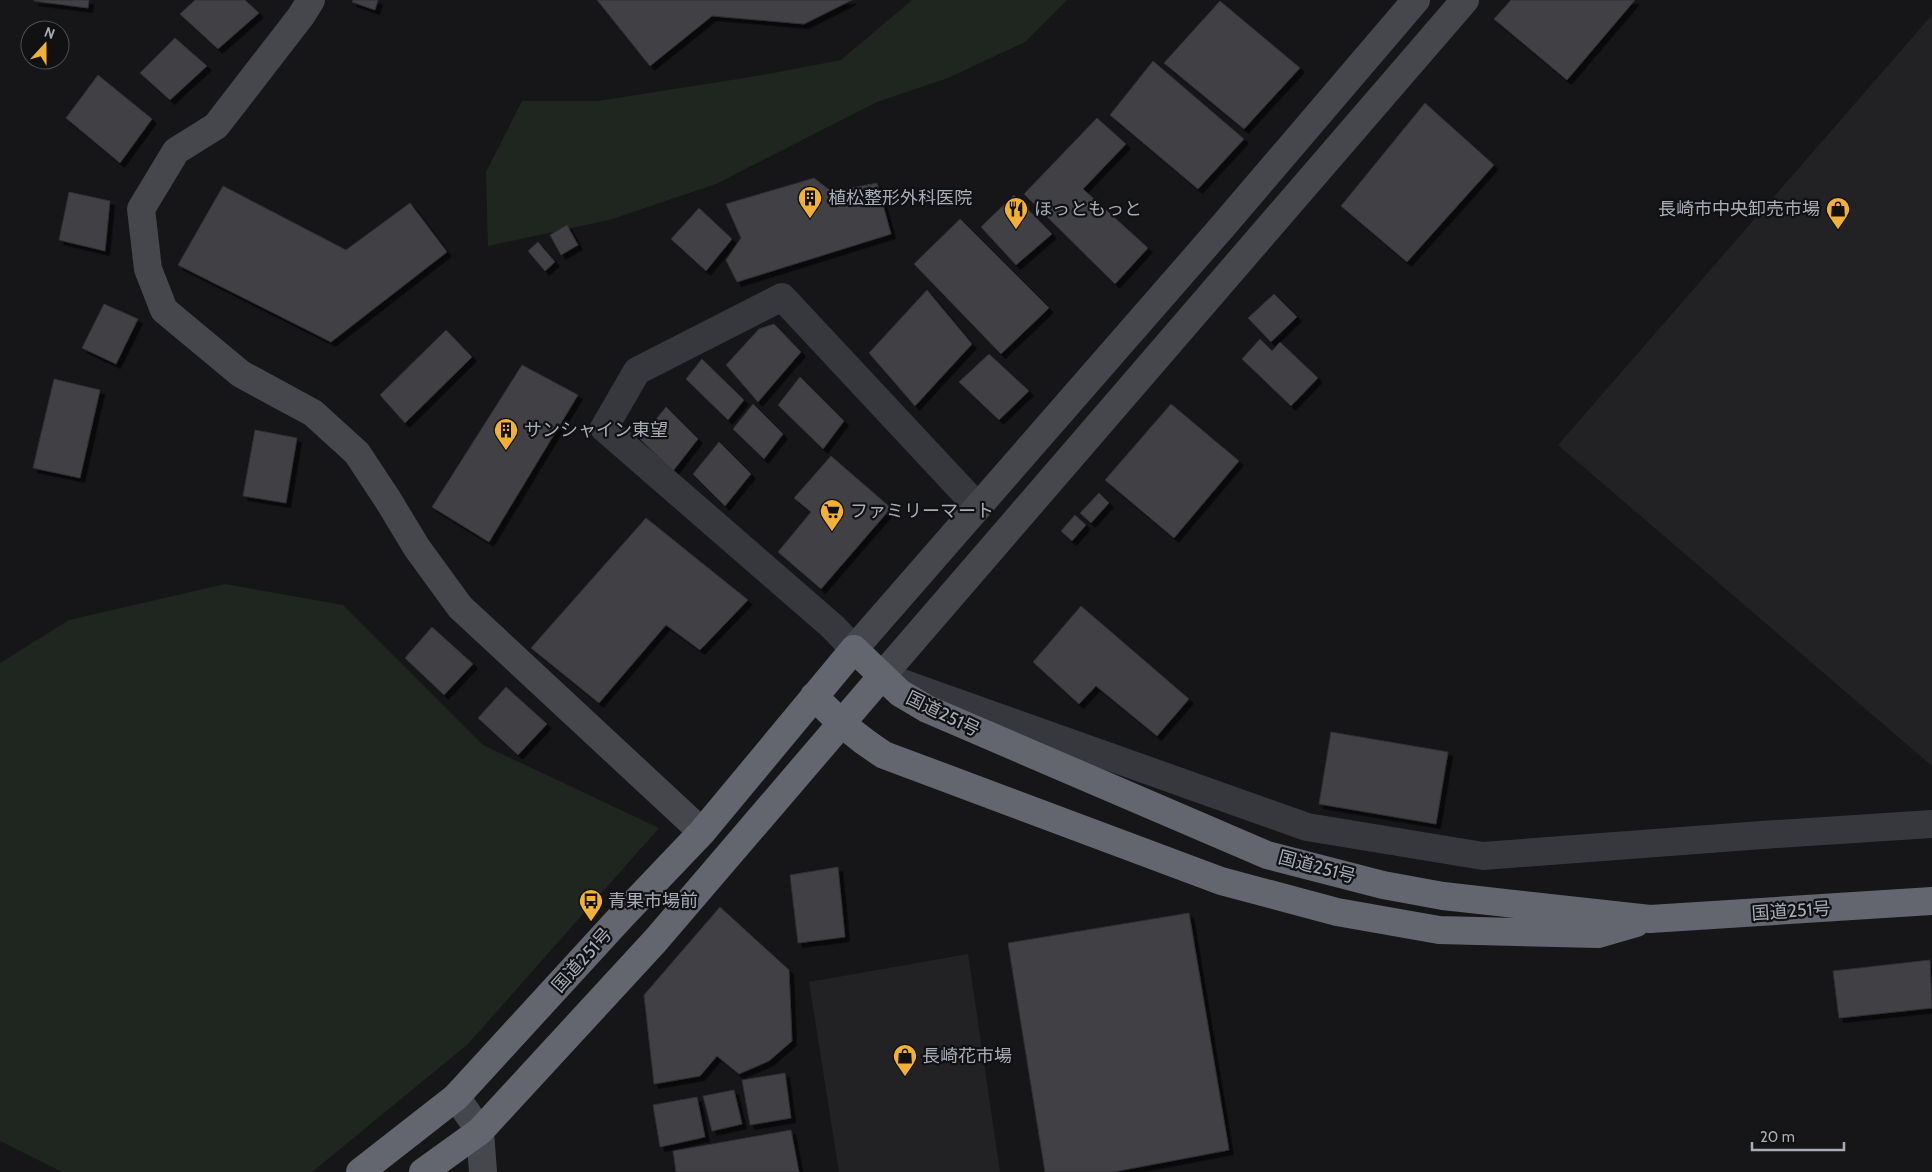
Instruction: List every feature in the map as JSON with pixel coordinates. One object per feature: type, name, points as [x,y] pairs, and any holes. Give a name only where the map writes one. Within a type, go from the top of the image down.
[{"type":"highway","name":"国道251号","points":[[360,1172],[456,1098],[621,917],[702,832],[854,649],[900,693],[927,709],[1267,854],[1382,884],[1443,896],[1650,919],[1740,915],[1932,901]]},
{"type":"highway","points":[[423,1172],[480,1131],[656,940],[882,676]]},
{"type":"highway","name":"国道251号","points":[[814,696],[841,724],[884,755],[1221,881],[1337,912],[1439,930],[1504,932],[1598,934],[1650,919]]},
{"type":"street","points":[[310,0],[301,16],[216,126],[176,151],[142,208],[148,269],[164,310],[240,374],[312,413],[357,453],[417,548],[460,608],[702,832]]},
{"type":"street","points":[[978,507],[782,297],[637,371],[604,428],[833,627],[854,649],[978,507],[1416,0]]},
{"type":"street","points":[[1465,0],[882,676],[1307,827],[1483,856],[1932,824]]},
{"type":"street","points":[[456,1098],[480,1131],[483,1172]]},
{"type":"shaded area","points":[[912,0],[1067,0],[1025,42],[948,78],[877,102],[716,184],[609,220],[488,246],[486,172],[522,101],[598,101],[763,75],[841,60]]},
{"type":"shaded area","name":"長崎市中央卸売市場","points":[[1932,15],[1932,766],[1558,445]]},
{"type":"shaded area","points":[[225,584],[343,605],[483,745],[659,828],[468,1044],[312,1172],[62,1172],[0,1141],[0,663],[69,620]]},
{"type":"shaded area","name":"長崎花市場","points":[[968,954],[1000,1172],[839,1172],[809,982]]},
{"type":"building","points":[[34,0],[89,0],[88,8]]},
{"type":"building","points":[[195,0],[245,0],[259,13],[218,49],[180,14]]},
{"type":"building","points":[[353,0],[378,0],[375,10],[352,2]]},
{"type":"building","points":[[597,0],[852,0],[804,24],[712,16],[650,66]]},
{"type":"building","points":[[1511,0],[1635,0],[1567,80],[1494,19]]},
{"type":"building","points":[[1220,1],[1300,68],[1244,129],[1164,63]]},
{"type":"building","points":[[175,38],[207,66],[170,100],[140,73]]},
{"type":"building","points":[[1153,61],[1244,139],[1198,189],[1110,115]]},
{"type":"building","points":[[98,75],[152,119],[120,163],[66,118]]},
{"type":"building","points":[[1425,103],[1494,165],[1407,262],[1341,206]]},
{"type":"building","points":[[1097,118],[1126,144],[1083,189],[1148,248],[1115,284],[1024,194]]},
{"type":"building","name":"植松整形外科医院","points":[[814,178],[832,192],[877,183],[891,234],[737,282],[726,260],[741,238],[726,204]]},
{"type":"building","points":[[223,186],[346,250],[410,203],[447,252],[331,342],[178,265]]},
{"type":"building","points":[[69,192],[110,201],[105,251],[59,240]]},
{"type":"building","name":"ほっともっと","points":[[1014,195],[1052,234],[1016,265],[981,227]]},
{"type":"building","points":[[699,208],[732,239],[706,271],[671,239]]},
{"type":"building","points":[[960,219],[1049,308],[1001,354],[914,264]]},
{"type":"building","points":[[567,225],[578,245],[561,255],[550,235]]},
{"type":"building","points":[[538,242],[555,262],[545,271],[528,251]]},
{"type":"building","points":[[927,290],[972,344],[915,406],[869,353]]},
{"type":"building","points":[[1274,294],[1297,317],[1271,342],[1248,318]]},
{"type":"building","points":[[104,304],[138,319],[116,364],[82,348]]},
{"type":"building","points":[[774,324],[801,352],[758,402],[726,365],[759,329]]},
{"type":"building","points":[[446,330],[472,357],[405,423],[380,395]]},
{"type":"building","points":[[1260,339],[1272,351],[1280,342],[1318,378],[1291,406],[1242,359]]},
{"type":"building","points":[[989,354],[1029,391],[999,420],[959,382]]},
{"type":"building","points":[[702,359],[744,400],[728,420],[686,379]]},
{"type":"building","name":"サンシャイン東望","points":[[522,365],[578,395],[489,542],[432,507]]},
{"type":"building","points":[[800,377],[844,421],[823,449],[778,405]]},
{"type":"building","points":[[54,379],[100,390],[80,478],[33,468]]},
{"type":"building","points":[[753,404],[783,434],[764,459],[733,429]]},
{"type":"building","points":[[1171,404],[1239,461],[1174,538],[1105,480]]},
{"type":"building","points":[[666,407],[698,439],[673,471],[640,439]]},
{"type":"building","points":[[255,430],[297,438],[286,503],[243,496]]},
{"type":"building","points":[[719,442],[751,474],[725,506],[693,474]]},
{"type":"building","name":"ファミリーマート","points":[[831,456],[891,508],[821,589],[778,552],[811,512],[794,498]]},
{"type":"building","points":[[1099,493],[1109,503],[1091,523],[1080,513]]},
{"type":"building","points":[[1075,515],[1086,525],[1072,541],[1061,531]]},
{"type":"building","points":[[646,518],[748,600],[700,650],[666,625],[599,703],[531,648]]},
{"type":"building","points":[[1081,606],[1189,699],[1157,736],[1096,686],[1079,704],[1033,662]]},
{"type":"building","points":[[432,627],[473,664],[444,695],[405,658]]},
{"type":"building","points":[[506,687],[547,724],[518,755],[478,718]]},
{"type":"building","points":[[1331,732],[1448,752],[1436,824],[1319,804]]},
{"type":"building","points":[[838,867],[845,937],[798,943],[790,875]]},
{"type":"building","points":[[720,907],[789,970],[792,1041],[769,1061],[739,1074],[717,1056],[700,1076],[654,1084],[644,995]]},
{"type":"building","points":[[1189,913],[1229,1150],[1113,1172],[1045,1172],[1008,943]]},
{"type":"building","points":[[1930,960],[1932,1008],[1839,1018],[1833,971]]},
{"type":"building","points":[[785,1073],[791,1118],[750,1125],[742,1080]]},
{"type":"building","points":[[734,1090],[742,1124],[712,1131],[703,1096]]},
{"type":"building","points":[[697,1097],[705,1137],[660,1147],[653,1105]]},
{"type":"building","points":[[791,1130],[799,1172],[676,1172],[673,1151]]},
{"type":"place","name":"植松整形外科医院","points":[[810,219]]},
{"type":"place","name":"ほっともっと","points":[[1016,230]]},
{"type":"place","name":"長崎市中央卸売市場","points":[[1838,230]]},
{"type":"place","name":"サンシャイン東望","points":[[506,451]]},
{"type":"place","name":"ファミリーマート","points":[[832,532]]},
{"type":"place","name":"青果市場前","points":[[591,922]]},
{"type":"place","name":"長崎花市場","points":[[905,1077]]}]
